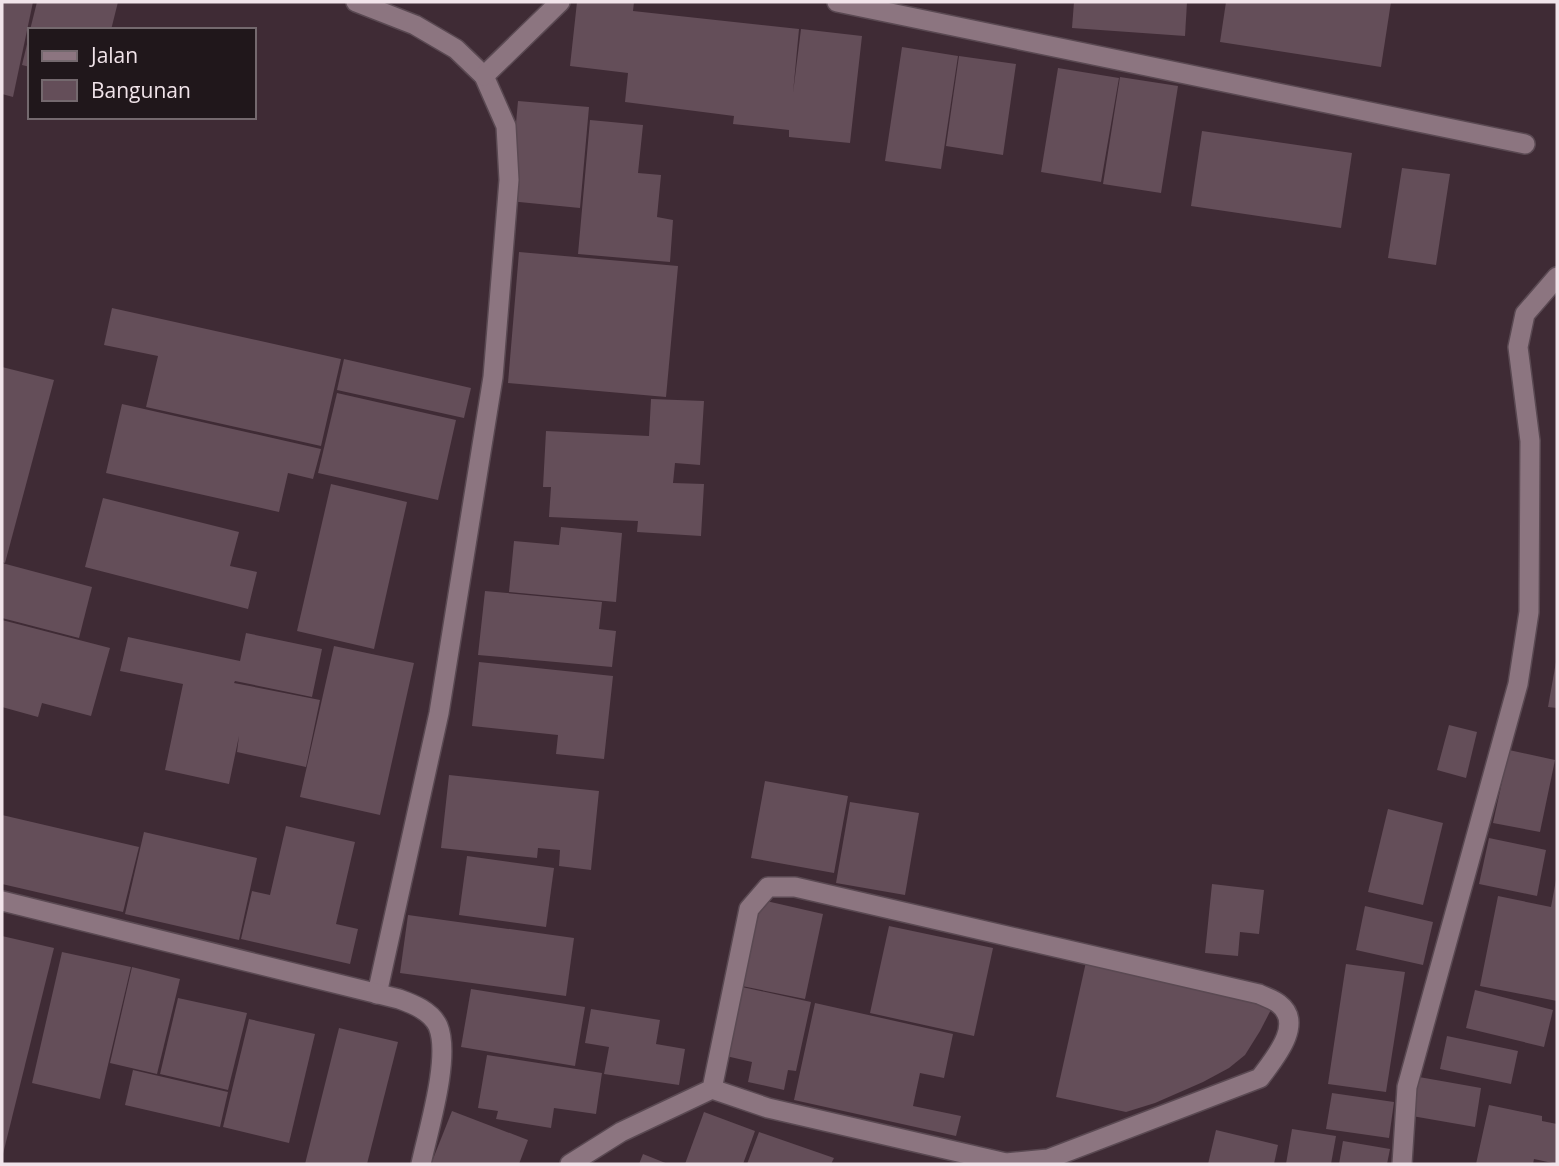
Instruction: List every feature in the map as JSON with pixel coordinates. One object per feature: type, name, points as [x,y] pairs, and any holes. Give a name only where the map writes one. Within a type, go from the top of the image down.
[{"type":"street","points":[[356,2],[415,25],[436,37],[456,49],[484,76],[506,126],[509,180],[493,377],[439,713],[377,994]]},
{"type":"street","points":[[484,76],[560,2]]},
{"type":"street","points":[[837,2],[1525,144]]},
{"type":"street","points":[[1402,1164],[1408,1087],[1518,684],[1529,612],[1530,442],[1518,347],[1525,314],[1557,277]]},
{"type":"street","points":[[570,1164],[621,1132],[712,1089],[768,1108],[1006,1163],[1048,1159],[1260,1078],[1280,1052],[1289,1030],[1287,1015],[1280,1004],[1259,993],[795,887],[768,887],[749,909],[712,1089]]},
{"type":"street","points":[[2,901],[399,999],[416,1006],[438,1026],[442,1058],[421,1164]]},
{"type":"building","points":[[2,2],[33,2],[13,97],[2,94]]},
{"type":"building","points":[[37,2],[118,2],[112,28],[30,28]]},
{"type":"building","points":[[577,2],[634,2],[633,11],[799,29],[793,93],[801,29],[862,36],[850,143],[789,137],[789,130],[733,124],[734,116],[625,102],[628,73],[570,66]]},
{"type":"building","points":[[1074,2],[1187,2],[1185,36],[1072,28]]},
{"type":"building","points":[[1226,2],[1391,2],[1381,67],[1220,42]]},
{"type":"building","points":[[28,40],[28,66],[22,65]]},
{"type":"building","points":[[902,47],[958,56],[941,169],[885,161]]},
{"type":"building","points":[[959,56],[1016,64],[1003,155],[946,146]]},
{"type":"building","points":[[1058,68],[1119,78],[1101,182],[1041,172]]},
{"type":"building","points":[[1120,77],[1178,86],[1161,193],[1103,184]]},
{"type":"building","points":[[518,101],[589,107],[580,208],[509,201]]},
{"type":"building","points":[[590,120],[643,125],[638,173],[661,175],[657,217],[673,220],[670,262],[578,254]]},
{"type":"building","points":[[1202,131],[1352,153],[1341,228],[1191,206]]},
{"type":"building","points":[[1402,168],[1450,174],[1436,265],[1388,258]]},
{"type":"building","points":[[519,252],[678,266],[666,397],[508,383]]},
{"type":"building","points":[[112,308],[341,359],[321,446],[146,407],[158,356],[104,345]]},
{"type":"building","points":[[344,359],[471,388],[464,418],[337,390]]},
{"type":"building","points":[[2,367],[54,380],[5,563],[2,562]]},
{"type":"building","points":[[337,393],[456,420],[438,500],[318,473]]},
{"type":"building","points":[[651,399],[704,401],[700,465],[675,463],[673,483],[704,484],[701,536],[637,532],[638,521],[549,517],[551,487],[543,487],[546,431],[649,436]]},
{"type":"building","points":[[122,404],[321,449],[313,479],[288,473],[279,512],[106,473]]},
{"type":"building","points":[[331,484],[407,502],[374,649],[297,631]]},
{"type":"building","points":[[103,498],[239,532],[230,566],[257,572],[248,609],[85,567]]},
{"type":"building","points":[[561,527],[622,533],[616,602],[509,592],[514,541],[559,545]]},
{"type":"building","points":[[2,563],[92,587],[79,638],[2,618]]},
{"type":"building","points":[[485,591],[602,602],[599,629],[616,631],[612,667],[478,655]]},
{"type":"building","points":[[2,620],[110,648],[91,716],[42,703],[38,717],[2,707]]},
{"type":"building","points":[[246,633],[322,649],[312,697],[235,681],[234,683],[320,700],[306,767],[237,752],[239,736],[229,784],[165,770],[183,684],[120,671],[128,637],[240,661]]},
{"type":"building","points":[[334,646],[414,663],[380,815],[300,797]]},
{"type":"building","points":[[479,662],[613,676],[604,759],[556,754],[558,735],[472,726]]},
{"type":"building","points":[[1557,662],[1557,708],[1548,707]]},
{"type":"building","points":[[1449,725],[1477,732],[1466,778],[1437,770]]},
{"type":"building","points":[[1509,750],[1555,760],[1540,832],[1493,823]]},
{"type":"building","points":[[449,775],[599,791],[591,870],[559,866],[560,850],[538,848],[537,858],[441,848]]},
{"type":"building","points":[[765,781],[848,796],[834,873],[751,858]]},
{"type":"building","points":[[850,802],[919,813],[905,895],[836,883]]},
{"type":"building","points":[[1388,809],[1443,823],[1423,905],[1368,892]]},
{"type":"building","points":[[2,815],[139,847],[123,912],[2,884]]},
{"type":"building","points":[[286,826],[355,842],[336,924],[358,929],[350,964],[241,939],[252,891],[270,895]]},
{"type":"building","points":[[144,832],[257,858],[239,940],[125,914]]},
{"type":"building","points":[[1489,838],[1546,850],[1537,896],[1479,884]]},
{"type":"building","points":[[467,856],[554,868],[546,927],[459,915]]},
{"type":"building","points":[[1556,880],[1557,1001],[1480,986],[1498,896],[1551,907]]},
{"type":"building","points":[[1212,884],[1264,890],[1259,934],[1240,932],[1238,956],[1205,953]]},
{"type":"building","points":[[762,900],[823,914],[805,999],[742,986]]},
{"type":"building","points":[[1365,906],[1433,922],[1423,965],[1356,950]]},
{"type":"building","points":[[408,915],[574,938],[566,996],[400,973]]},
{"type":"building","points":[[889,926],[993,948],[974,1036],[870,1013]]},
{"type":"building","points":[[2,936],[54,948],[3,1154],[2,1154]]},
{"type":"building","points":[[62,952],[131,967],[100,1099],[32,1083]]},
{"type":"building","points":[[1086,962],[1275,1002],[1245,1055],[1229,1068],[1155,1103],[1126,1112],[1056,1097]]},
{"type":"building","points":[[1346,964],[1405,972],[1386,1092],[1328,1084]]},
{"type":"building","points":[[132,967],[180,979],[157,1074],[110,1063]]},
{"type":"building","points":[[742,987],[811,1002],[796,1071],[788,1070],[784,1090],[748,1082],[752,1062],[726,1056]]},
{"type":"building","points":[[471,989],[585,1007],[575,1066],[461,1047]]},
{"type":"building","points":[[1475,990],[1553,1010],[1544,1047],[1466,1028]]},
{"type":"building","points":[[178,998],[247,1013],[228,1090],[160,1074]]},
{"type":"building","points":[[815,1003],[953,1034],[944,1078],[920,1073],[913,1106],[961,1116],[956,1136],[794,1100]]},
{"type":"building","points":[[591,1009],[660,1020],[656,1044],[685,1049],[679,1085],[604,1074],[609,1047],[585,1043]]},
{"type":"building","points":[[249,1019],[315,1034],[289,1143],[223,1127]]},
{"type":"building","points":[[339,1028],[398,1042],[367,1164],[305,1164]]},
{"type":"building","points":[[1447,1036],[1518,1051],[1511,1084],[1440,1069]]},
{"type":"building","points":[[487,1055],[602,1073],[596,1114],[554,1108],[551,1128],[496,1119],[498,1111],[478,1108]]},
{"type":"building","points":[[133,1070],[228,1092],[220,1127],[125,1105]]},
{"type":"building","points":[[1419,1077],[1481,1088],[1475,1127],[1412,1116]]},
{"type":"building","points":[[1332,1093],[1394,1102],[1389,1138],[1326,1129]]},
{"type":"building","points":[[1489,1105],[1542,1116],[1542,1121],[1557,1124],[1557,1164],[1534,1159],[1533,1164],[1476,1164]]},
{"type":"building","points":[[452,1111],[528,1140],[519,1164],[431,1164]]},
{"type":"building","points":[[704,1112],[755,1131],[743,1164],[685,1164]]},
{"type":"building","points":[[1292,1129],[1336,1136],[1331,1164],[1286,1164]]},
{"type":"building","points":[[1216,1130],[1278,1145],[1274,1164],[1208,1164]]},
{"type":"building","points":[[759,1132],[834,1158],[831,1164],[747,1164]]},
{"type":"building","points":[[1343,1141],[1390,1149],[1387,1164],[1339,1164]]},
{"type":"building","points":[[643,1154],[668,1164],[639,1164]]}]
